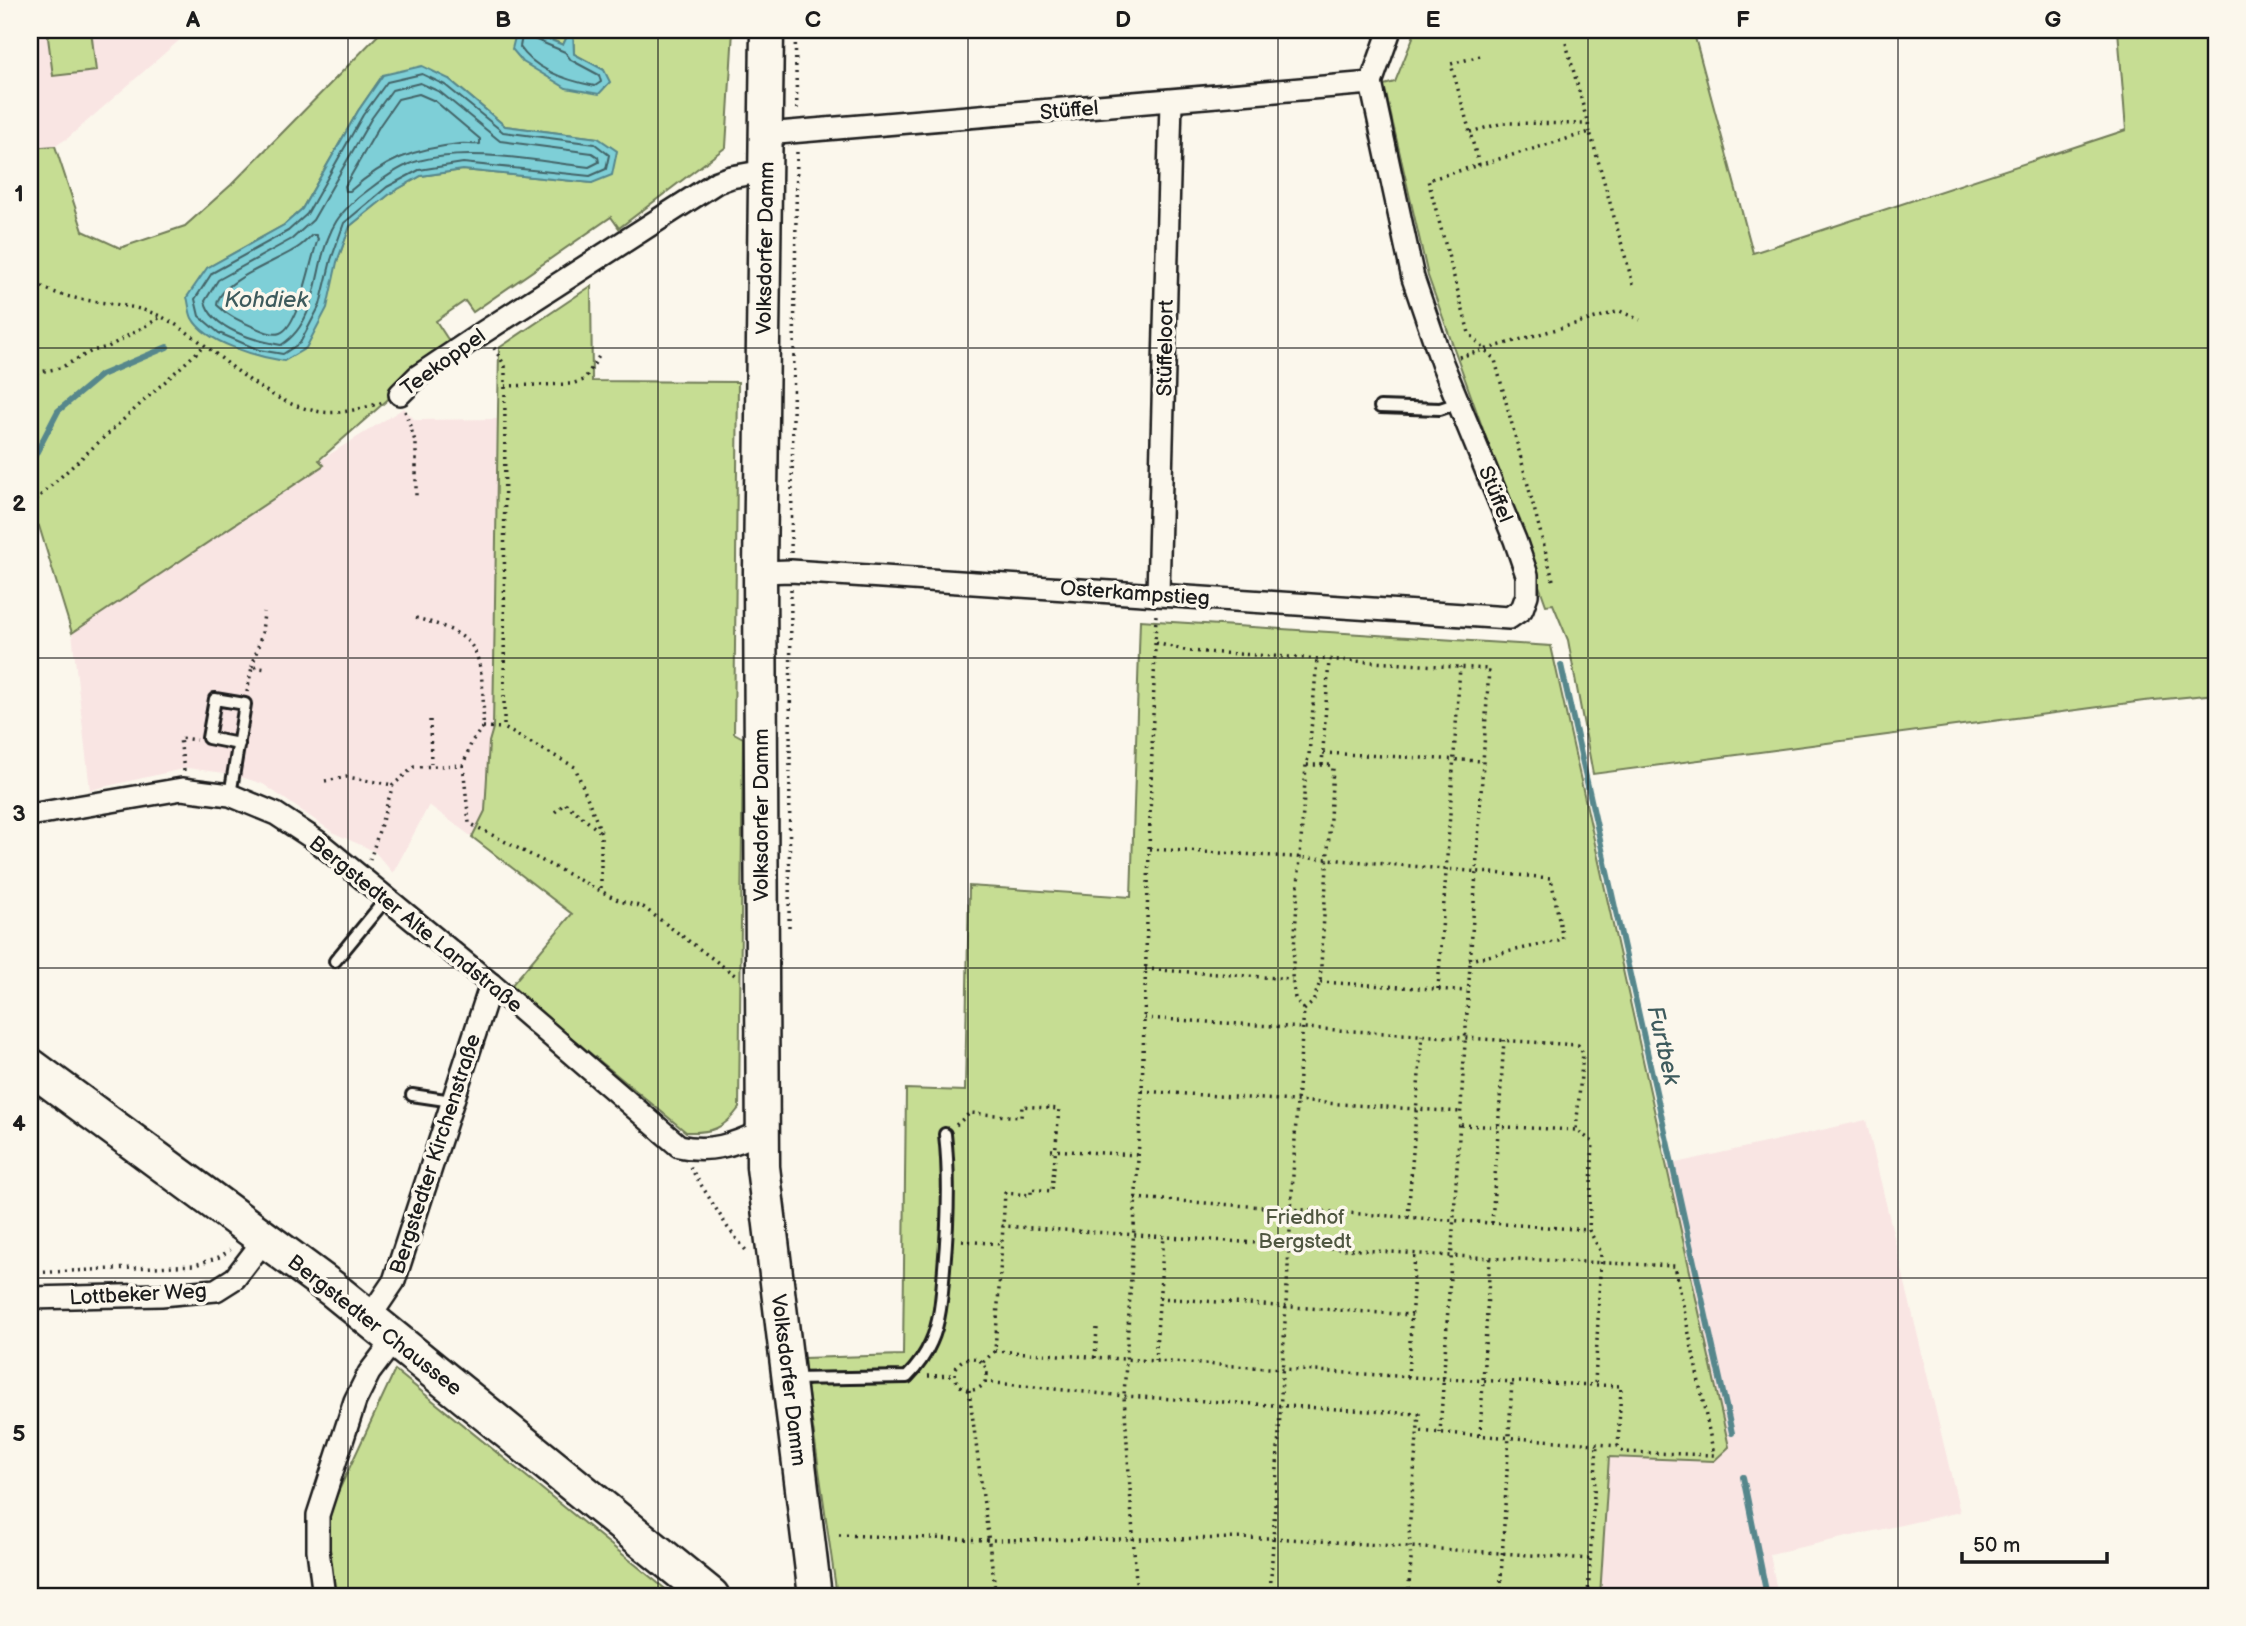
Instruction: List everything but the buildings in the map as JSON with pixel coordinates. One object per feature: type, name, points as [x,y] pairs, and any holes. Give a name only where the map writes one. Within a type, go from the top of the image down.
[{"type":"main road","name":"Volksdorfer Damm","points":[[767,30],[782,134],[765,172],[776,572],[761,995],[763,1167],[790,1379],[813,1593]]},
{"type":"main road","name":"Bergstedter Chaussee","points":[[30,1066],[250,1241],[382,1329],[711,1596]]},
{"type":"street","points":[[1371,83],[1390,30]]},
{"type":"street","name":"Stüffel","points":[[782,134],[1371,83],[1413,278],[1442,363],[1527,575],[1527,595],[1522,609],[1509,618]]},
{"type":"street","name":"Stüffeloort","points":[[1158,594],[1171,102]]},
{"type":"street","name":"Teekoppel","points":[[400,394],[418,376],[482,333],[717,182],[765,172]]},
{"type":"street","name":"Osterkampstieg","points":[[776,572],[1509,618]]},
{"type":"street","name":"Bergstedter Alte Landstraße","points":[[30,815],[182,789],[230,795],[276,814],[317,841],[491,984],[679,1146]]},
{"type":"street","name":"Bergstedter Kirchenstraße","points":[[324,1596],[318,1550],[318,1515],[355,1401],[369,1373],[394,1281],[491,984]]},
{"type":"street","points":[[679,1146],[707,1149],[722,1147],[762,1131]]},
{"type":"street","name":"Lottbeker Weg","points":[[30,1298],[161,1296],[216,1290],[235,1278],[250,1241]]},
{"type":"lane","points":[[1380,407],[1440,409],[1458,403]]},
{"type":"lane","points":[[230,795],[239,744],[245,705],[215,699],[208,738],[239,744]]},
{"type":"lane","points":[[335,961],[386,899]]},
{"type":"lane","points":[[412,1095],[452,1101]]},
{"type":"lane","points":[[790,1379],[907,1377],[919,1365],[932,1340],[942,1302],[947,1240],[946,1134]]},
{"type":"path","points":[[789,929],[776,572],[782,134],[795,30]]},
{"type":"path","points":[[1566,43],[1633,284]]},
{"type":"path","points":[[1479,165],[1451,64],[1484,55]]},
{"type":"path","points":[[1470,132],[1503,123],[1588,124]]},
{"type":"path","points":[[1553,580],[1495,360],[1469,333],[1428,180],[1590,132]]},
{"type":"path","points":[[30,317],[32,281]]},
{"type":"path","name":"Teekoppel","points":[[32,281],[62,296],[100,301],[160,317],[205,345],[250,380],[282,400],[317,412],[364,408],[400,394]]},
{"type":"path","points":[[1442,363],[1620,311],[1640,320]]},
{"type":"path","points":[[30,374],[60,368],[92,351],[108,347],[160,317]]},
{"type":"path","points":[[482,333],[505,366],[504,728]]},
{"type":"path","points":[[30,505],[205,345]]},
{"type":"path","points":[[505,386],[571,384],[584,380],[601,354]]},
{"type":"path","points":[[400,394],[416,444],[416,500]]},
{"type":"path","points":[[1137,1596],[1124,1396],[1142,1091],[1158,594]]},
{"type":"path","points":[[245,705],[262,633],[264,612]]},
{"type":"path","points":[[416,618],[435,623],[471,644],[479,665],[483,727],[472,741],[463,765],[469,823],[620,901],[643,906],[761,995]]},
{"type":"path","points":[[1156,643],[1188,651],[1489,669],[1440,1433]]},
{"type":"path","points":[[1270,1596],[1297,1102],[1304,1028],[1304,1010],[1295,998],[1292,979],[1306,765],[1317,659]]},
{"type":"path","points":[[1322,765],[1329,660]]},
{"type":"path","points":[[252,667],[267,669]]},
{"type":"path","points":[[1438,989],[1460,667]]},
{"type":"path","points":[[430,720],[431,766]]},
{"type":"path","points":[[483,727],[504,728],[575,767],[601,832],[601,890]]},
{"type":"path","points":[[185,775],[180,738],[198,741],[208,738]]},
{"type":"path","points":[[1323,753],[1482,761]]},
{"type":"path","points":[[374,851],[393,785],[414,767],[463,765]]},
{"type":"path","points":[[1304,1010],[1313,1002],[1320,982],[1333,768],[1330,765],[1306,765]]},
{"type":"path","points":[[325,782],[346,777],[393,785]]},
{"type":"path","points":[[555,812],[565,803],[601,832]]},
{"type":"path","points":[[1150,849],[1328,859],[1551,878],[1563,940],[1469,960]]},
{"type":"path","points":[[1145,969],[1292,979]]},
{"type":"path","points":[[1320,982],[1467,991]]},
{"type":"path","points":[[1144,1018],[1578,1045],[1583,1053],[1576,1130]]},
{"type":"path","points":[[1408,1217],[1422,1035]]},
{"type":"path","points":[[1492,1223],[1504,1041]]},
{"type":"path","points":[[1142,1091],[1461,1112]]},
{"type":"path","points":[[946,1134],[970,1113],[1021,1117],[1022,1106],[1059,1109],[1053,1151],[1052,1191],[1031,1189],[1031,1195],[1005,1192],[995,1351],[983,1363]]},
{"type":"path","points":[[1461,1125],[1576,1130],[1593,1142],[1589,1230],[1601,1252],[1595,1385]]},
{"type":"path","points":[[679,1146],[715,1208],[749,1255]]},
{"type":"path","points":[[1053,1151],[1138,1154]]},
{"type":"path","points":[[1135,1198],[1589,1230]]},
{"type":"path","points":[[994,1208],[1004,1208]]},
{"type":"path","points":[[995,1351],[1444,1380],[1621,1386],[1618,1446],[1623,1452],[1714,1455],[1675,1266],[1416,1254],[1003,1226]]},
{"type":"path","points":[[1155,1361],[1164,1236]]},
{"type":"path","points":[[947,1240],[1001,1244]]},
{"type":"path","points":[[30,1273],[195,1265],[219,1257],[250,1241]]},
{"type":"path","points":[[1408,1377],[1416,1254]]},
{"type":"path","points":[[1480,1435],[1490,1258]]},
{"type":"path","points":[[1159,1298],[1412,1315]]},
{"type":"path","points":[[1095,1358],[1097,1328]]},
{"type":"path","points":[[975,1358],[983,1363],[987,1370],[985,1382],[978,1389],[969,1391],[958,1384],[954,1375],[957,1365],[965,1359],[975,1358]]},
{"type":"path","points":[[907,1377],[954,1375]]},
{"type":"path","points":[[1500,1596],[1512,1381]]},
{"type":"path","points":[[985,1382],[1124,1396],[1419,1413],[1408,1596]]},
{"type":"path","points":[[969,1391],[996,1596]]},
{"type":"path","points":[[1418,1431],[1618,1446]]},
{"type":"path","points":[[1588,1596],[1597,1444]]},
{"type":"path","points":[[839,1535],[989,1540],[1274,1538],[1590,1559]]},
{"type":"shaded area","points":[[30,30],[191,30],[68,138],[55,146],[30,148]]},
{"type":"shaded area","points":[[404,408],[415,420],[497,419],[493,728],[489,742],[485,811],[472,837],[429,805],[393,873],[374,851],[334,833],[263,784],[232,774],[187,768],[90,790],[72,633],[324,466],[319,461]]},
{"type":"shaded area","points":[[1866,1120],[1960,1512],[1770,1554],[1778,1596],[1600,1596],[1609,1457],[1714,1461],[1729,1447],[1667,1165]]},
{"type":"green space","points":[[47,30],[91,30],[96,71],[53,76]]},
{"type":"green space","points":[[383,30],[526,30],[516,33],[604,70],[574,54],[573,30],[733,30],[726,147],[619,228],[611,217],[473,312],[465,301],[436,321],[451,344],[319,460],[324,465],[72,633],[39,526],[30,534],[30,148],[55,146],[83,231],[120,248],[185,226],[231,185]],"holes":[[[383,75],[449,79],[505,126],[598,138],[592,183],[463,170],[421,176],[391,193],[350,226],[337,262],[207,268],[284,225],[302,209],[358,111]]]},
{"type":"green space","points":[[531,30],[570,30],[563,45]]},
{"type":"green space","points":[[1416,30],[1693,30],[1753,253],[2126,130],[2118,30],[2216,30],[2216,694],[2144,701],[1593,774],[1568,640],[1553,604],[1546,605],[1428,276],[1384,85],[1395,82]]},
{"type":"green space","points":[[591,286],[592,381],[738,382],[734,733],[743,738],[739,1108],[722,1125],[703,1132],[686,1132],[510,987],[572,914],[472,837],[485,811],[489,742],[493,728],[499,348]]},
{"type":"green space","name":"Friedhof Bergstedt","points":[[1140,620],[1551,646],[1729,1447],[1714,1461],[1609,1457],[1600,1596],[837,1596],[803,1358],[903,1355],[906,1089],[965,1091],[969,886],[1131,897]]},
{"type":"green space","points":[[395,1370],[674,1596],[332,1596],[319,1533]]},
{"type":"water","points":[[526,30],[563,45],[570,30],[573,30],[574,54],[604,70],[610,82],[599,94],[566,88],[523,62],[512,49],[516,33]]},
{"type":"water","name":"Kohdiek","points":[[422,66],[449,79],[505,126],[598,138],[617,151],[612,175],[592,183],[463,170],[421,176],[391,193],[350,226],[337,262],[327,308],[306,348],[284,361],[247,352],[208,335],[191,316],[187,297],[207,268],[284,225],[302,209],[358,111],[383,75]]},
{"type":"waterway","points":[[30,465],[58,411],[101,375],[167,347]]},
{"type":"waterway","name":"Furtbek","points":[[1561,665],[1732,1433]]},
{"type":"waterway","name":"Furtbek","points":[[1743,1477],[1767,1596]]}]
